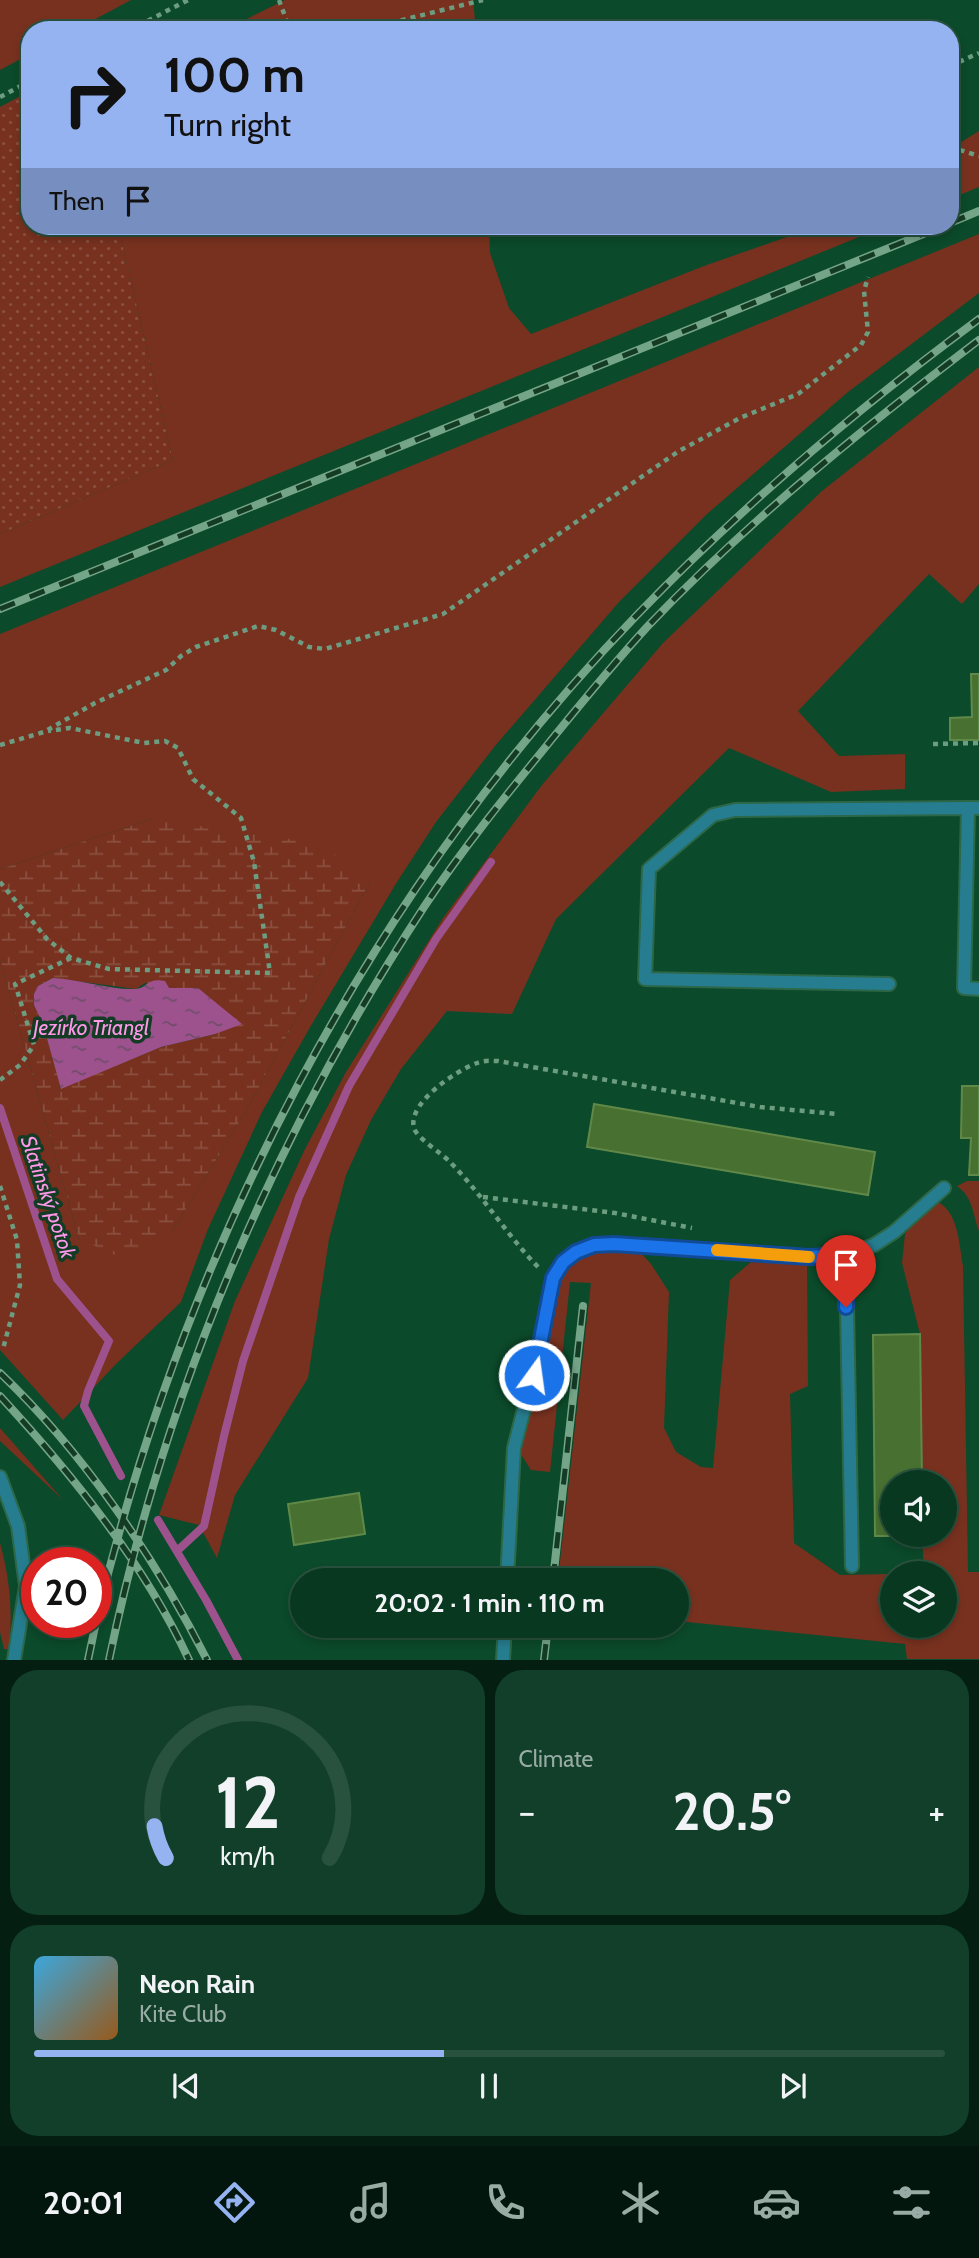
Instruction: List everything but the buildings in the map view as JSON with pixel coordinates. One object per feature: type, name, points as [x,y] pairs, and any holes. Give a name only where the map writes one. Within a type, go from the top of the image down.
[{"type":"lane","points":[[889,984],[645,979],[649,869],[713,815],[735,810],[973,808],[964,988],[979,989]]},
{"type":"lane","points":[[508,1568],[514,1447],[542,1339],[553,1278],[563,1262],[576,1252],[604,1244],[657,1245],[809,1257],[846,1255],[874,1245],[894,1232],[944,1188]]},
{"type":"lane","points":[[846,1255],[852,1566]]},
{"type":"lane","points":[[0,1477],[18,1526],[26,1586],[15,1660]]},
{"type":"lane","points":[[503,1660],[504,1638]]},
{"type":"path","points":[[147,21],[188,0]]},
{"type":"path","points":[[279,0],[288,20]]},
{"type":"path","points":[[398,21],[483,0]]},
{"type":"path","points":[[959,62],[979,53]]},
{"type":"path","points":[[0,97],[21,86]]},
{"type":"path","points":[[959,150],[979,156]]},
{"type":"path","points":[[44,732],[95,703],[166,670],[181,656],[197,647],[258,626],[276,630],[309,647],[325,649],[443,614],[679,451],[740,418],[798,394],[853,354],[868,332],[864,291],[868,277]]},
{"type":"path","points":[[0,746],[44,732],[71,727],[144,743],[165,741],[178,748],[193,779],[241,818],[254,862],[270,972],[109,969],[71,958],[47,939],[0,882]]},
{"type":"path","points":[[933,744],[979,743]]},
{"type":"path","points":[[0,1080],[20,1065],[34,1045],[15,984],[71,958]]},
{"type":"path","points":[[553,1278],[532,1259],[438,1150],[417,1134],[413,1122],[422,1102],[457,1073],[480,1062],[498,1061],[760,1107],[837,1114]]},
{"type":"path","points":[[0,1186],[17,1240],[20,1285],[3,1349]]},
{"type":"path","points":[[482,1198],[615,1213],[703,1231]]},
{"type":"green space","points":[[0,0],[131,0],[92,21],[21,21],[21,59],[0,70]]},
{"type":"green space","points":[[285,0],[473,0],[475,21],[242,21]]},
{"type":"green space","points":[[21,96],[21,235],[120,235],[173,460],[0,534],[0,107]]},
{"type":"green space","points":[[979,131],[979,187],[959,195],[959,143]]},
{"type":"green space","points":[[979,234],[979,293],[848,392],[707,514],[619,602],[495,746],[436,822],[397,882],[262,1112],[208,1229],[181,1302],[116,1364],[63,1420],[0,1350],[0,960],[79,1239],[170,1235],[246,1111],[370,882],[152,819],[0,869],[0,634]]},
{"type":"green space","points":[[120,235],[489,235],[490,253],[509,308],[531,334],[704,266],[792,235],[864,235],[0,587],[0,534],[173,460]]},
{"type":"green space","points":[[979,367],[979,584],[962,604],[929,574],[798,711],[839,756],[905,754],[905,789],[831,792],[729,748],[556,919],[512,1014],[447,1011],[401,1069],[371,1120],[346,1175],[329,1239],[308,1378],[235,1495],[217,1558],[199,1525],[159,1515],[235,1301],[305,1149],[346,1072],[443,918],[542,785],[663,643],[822,491]]},
{"type":"green space","points":[[152,819],[322,844],[370,882],[246,1111],[170,1235],[124,1259],[79,1239],[0,960],[0,869]],"holes":[[[53,978],[136,989],[145,983],[169,988],[198,988],[215,1034],[161,1047],[61,1088],[43,1024],[34,1005],[34,994],[38,986]]]},
{"type":"green space","points":[[967,1181],[979,1181],[979,1231],[969,1201],[957,1186]]},
{"type":"green space","points":[[936,1201],[944,1206],[954,1220],[959,1239],[963,1266],[968,1572],[979,1572],[979,1659],[907,1659],[905,1644],[689,1622],[689,1568],[559,1568],[591,1283],[570,1282],[550,1472],[531,1470],[522,1456],[520,1446],[558,1284],[564,1273],[581,1258],[603,1251],[640,1252],[651,1264],[669,1292],[664,1428],[676,1452],[701,1467],[713,1468],[730,1280],[751,1262],[807,1265],[808,1386],[790,1394],[794,1543],[840,1575],[880,1574],[880,1638],[957,1638],[957,1561],[923,1561],[923,1547],[957,1547],[957,1470],[922,1470],[920,1334],[902,1263],[905,1234],[912,1223]]},
{"type":"green space","points":[[0,1428],[63,1500],[0,1441]]},
{"type":"green space","points":[[0,1543],[10,1596],[9,1649],[4,1649],[0,1632]]},
{"type":"water","name":"Jezírko Triangl","points":[[53,978],[125,989],[139,988],[159,980],[165,981],[169,988],[198,988],[242,1024],[215,1034],[161,1047],[61,1089],[43,1024],[34,1005],[34,994],[38,986]]},
{"type":"waterway","points":[[177,1551],[204,1526],[243,1361],[299,1197],[349,1086],[436,939],[491,862]]},
{"type":"waterway","name":"Slatinský potok","points":[[0,1108],[57,1279],[109,1341],[84,1406],[121,1476]]},
{"type":"waterway","name":"Slatinský potok","points":[[158,1520],[238,1660]]},
{"type":"railway","points":[[959,219],[979,211]]},
{"type":"railway","points":[[0,609],[921,235]]},
{"type":"railway","points":[[112,1563],[134,1482],[180,1346],[236,1212],[299,1082],[372,957],[452,837],[540,723],[637,615],[677,575],[759,497],[845,423],[979,319]]},
{"type":"railway","points":[[109,1660],[132,1560],[161,1461],[231,1268],[319,1083],[424,907],[502,800],[587,696],[685,588],[807,477],[979,340]]},
{"type":"railway","points":[[554,1568],[583,1306]]},
{"type":"railway","points":[[0,1373],[60,1437],[115,1508],[165,1584],[207,1660]]},
{"type":"railway","points":[[0,1396],[54,1457],[105,1521],[151,1589],[189,1660]]},
{"type":"railway","points":[[88,1660],[93,1638]]},
{"type":"railway","points":[[544,1660],[547,1638]]},
{"type":"slow traffic","points":[[717,1250],[809,1257]]},
{"type":"route","points":[[534,1375],[553,1278],[563,1262],[576,1252],[594,1245],[657,1245],[809,1257],[846,1255],[846,1307]]}]
